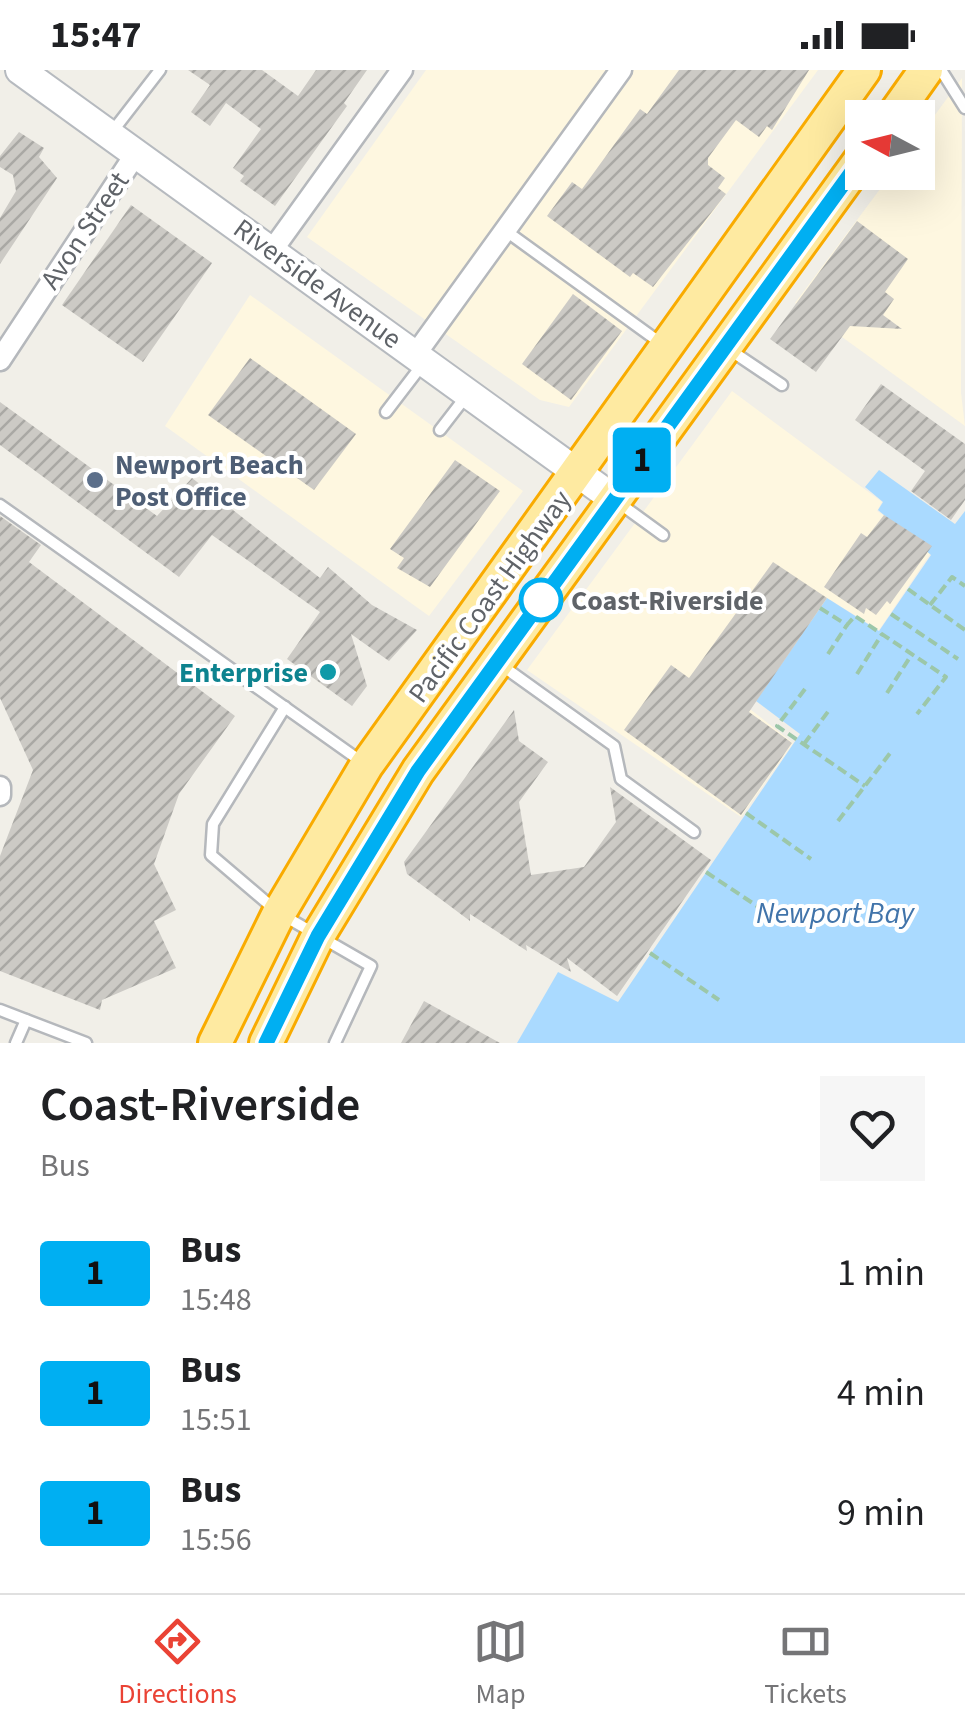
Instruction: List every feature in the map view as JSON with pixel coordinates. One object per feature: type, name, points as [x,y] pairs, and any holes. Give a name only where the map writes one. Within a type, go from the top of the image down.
[{"type":"highway","name":"Pacific Coast Highway","points":[[215,1043],[279,913],[366,766],[864,70]]},
{"type":"highway","points":[[910,100],[938,72]]},
{"type":"highway","name":"Pacific Coast Highway","points":[[266,1043],[318,936],[418,771],[845,181]]},
{"type":"main road","name":"Riverside Avenue","points":[[20,70],[273,248],[614,499]]},
{"type":"street","points":[[273,248],[402,70]]},
{"type":"street","points":[[420,358],[505,230],[620,70]]},
{"type":"street","name":"Avon Street","points":[[0,360],[138,152]]},
{"type":"street","points":[[0,787],[0,794]]},
{"type":"lane","points":[[112,133],[160,70]]},
{"type":"lane","points":[[938,72],[965,74]]},
{"type":"lane","points":[[938,72],[965,108]]},
{"type":"lane","points":[[505,230],[668,348]]},
{"type":"lane","points":[[725,347],[782,386]]},
{"type":"lane","points":[[386,412],[420,358]]},
{"type":"lane","points":[[440,430],[468,394]]},
{"type":"lane","points":[[614,499],[663,535]]},
{"type":"lane","points":[[0,505],[366,766]]},
{"type":"lane","points":[[496,662],[614,746],[621,779],[694,832]]},
{"type":"lane","points":[[286,708],[213,824],[211,854],[279,913],[370,966],[335,1043]]},
{"type":"lane","points":[[0,1010],[86,1043]]},
{"type":"lane","points":[[16,1043],[26,1020]]},
{"type":"path","points":[[930,605],[952,577],[965,586]]},
{"type":"path","points":[[908,589],[965,630]]},
{"type":"path","points":[[820,608],[847,626]]},
{"type":"path","points":[[891,614],[958,659]]},
{"type":"path","points":[[828,654],[855,616],[946,677],[917,714]]},
{"type":"path","points":[[857,674],[882,634]]},
{"type":"path","points":[[887,693],[912,654]]},
{"type":"path","points":[[805,689],[777,726],[864,786]]},
{"type":"path","points":[[804,744],[830,709]]},
{"type":"path","points":[[838,821],[891,752]]},
{"type":"path","points":[[746,813],[811,859]]},
{"type":"path","points":[[706,872],[775,918]]},
{"type":"path","points":[[650,952],[719,1000]]},
{"type":"shaded area","points":[[426,70],[818,70],[569,407],[540,400],[307,237]]},
{"type":"shaded area","points":[[962,78],[961,393],[965,426],[795,303],[879,190],[935,190],[935,115]]},
{"type":"shaded area","points":[[250,295],[523,491],[429,616],[165,426]]},
{"type":"shaded area","points":[[732,391],[882,502],[877,511],[927,543],[930,554],[879,630],[827,598],[750,709],[793,743],[741,817],[527,670]]},
{"type":"water","name":"Newport Bay","points":[[879,470],[955,524],[965,511],[965,1043],[517,1043],[558,972],[618,1002],[800,734],[756,701],[827,598],[879,631],[931,555],[878,510],[883,502],[865,487]]},
{"type":"building","points":[[188,70],[262,70],[298,96],[316,70],[367,70],[344,103],[347,106],[275,206],[240,181],[244,176],[233,168],[261,129],[226,103],[210,126],[191,112],[210,85]]},
{"type":"building","points":[[679,70],[809,70],[772,130],[767,126],[759,137],[736,120],[708,158],[708,165],[725,178],[718,188],[726,194],[653,287],[633,273],[630,277],[547,216],[572,182],[582,189],[640,109],[647,114]]},
{"type":"building","points":[[19,132],[44,148],[39,157],[57,178],[0,264],[0,218],[16,191],[13,175],[0,167],[0,156]]},
{"type":"building","points":[[131,205],[212,263],[143,362],[62,305]]},
{"type":"building","points":[[857,221],[908,259],[885,292],[894,299],[883,315],[902,329],[850,326],[816,372],[770,339]]},
{"type":"building","points":[[573,294],[622,331],[571,400],[522,364]]},
{"type":"building","points":[[250,358],[356,434],[314,490],[208,415]]},
{"type":"building","points":[[881,384],[965,444],[965,500],[951,520],[911,491],[925,471],[855,420]]},
{"type":"building","points":[[0,402],[157,516],[192,478],[320,578],[328,567],[372,605],[417,630],[389,661],[351,634],[367,686],[352,706],[287,659],[320,612],[212,535],[179,577],[0,445]]},
{"type":"building","points":[[455,460],[500,491],[430,587],[397,568],[404,558],[390,549]]},
{"type":"building","points":[[884,515],[932,546],[890,604],[887,601],[876,615],[866,608],[864,614],[824,587],[861,533],[867,537]]},
{"type":"building","points":[[0,516],[41,545],[29,562],[235,716],[179,794],[154,864],[176,910],[154,921],[176,968],[102,1000],[100,1010],[0,971],[0,856],[33,770],[0,698]]},
{"type":"building","points":[[773,562],[827,598],[749,712],[792,743],[741,815],[624,730],[671,665],[689,678]]},
{"type":"building","points":[[514,710],[519,741],[548,762],[519,802],[531,875],[584,867],[616,822],[610,787],[711,860],[617,996],[567,958],[571,972],[526,945],[527,951],[470,914],[470,921],[407,874],[404,862]]},
{"type":"building","points":[[424,1001],[500,1043],[401,1043]]},
{"type":"bus line","name":"1","points":[[266,1043],[318,936],[418,771],[845,181]]},
{"type":"place","name":"Newport Beach Post Office","points":[[95,480]]},
{"type":"place","name":"Coast-Riverside","points":[[541,600]]},
{"type":"place","name":"Enterprise","points":[[328,672]]}]
